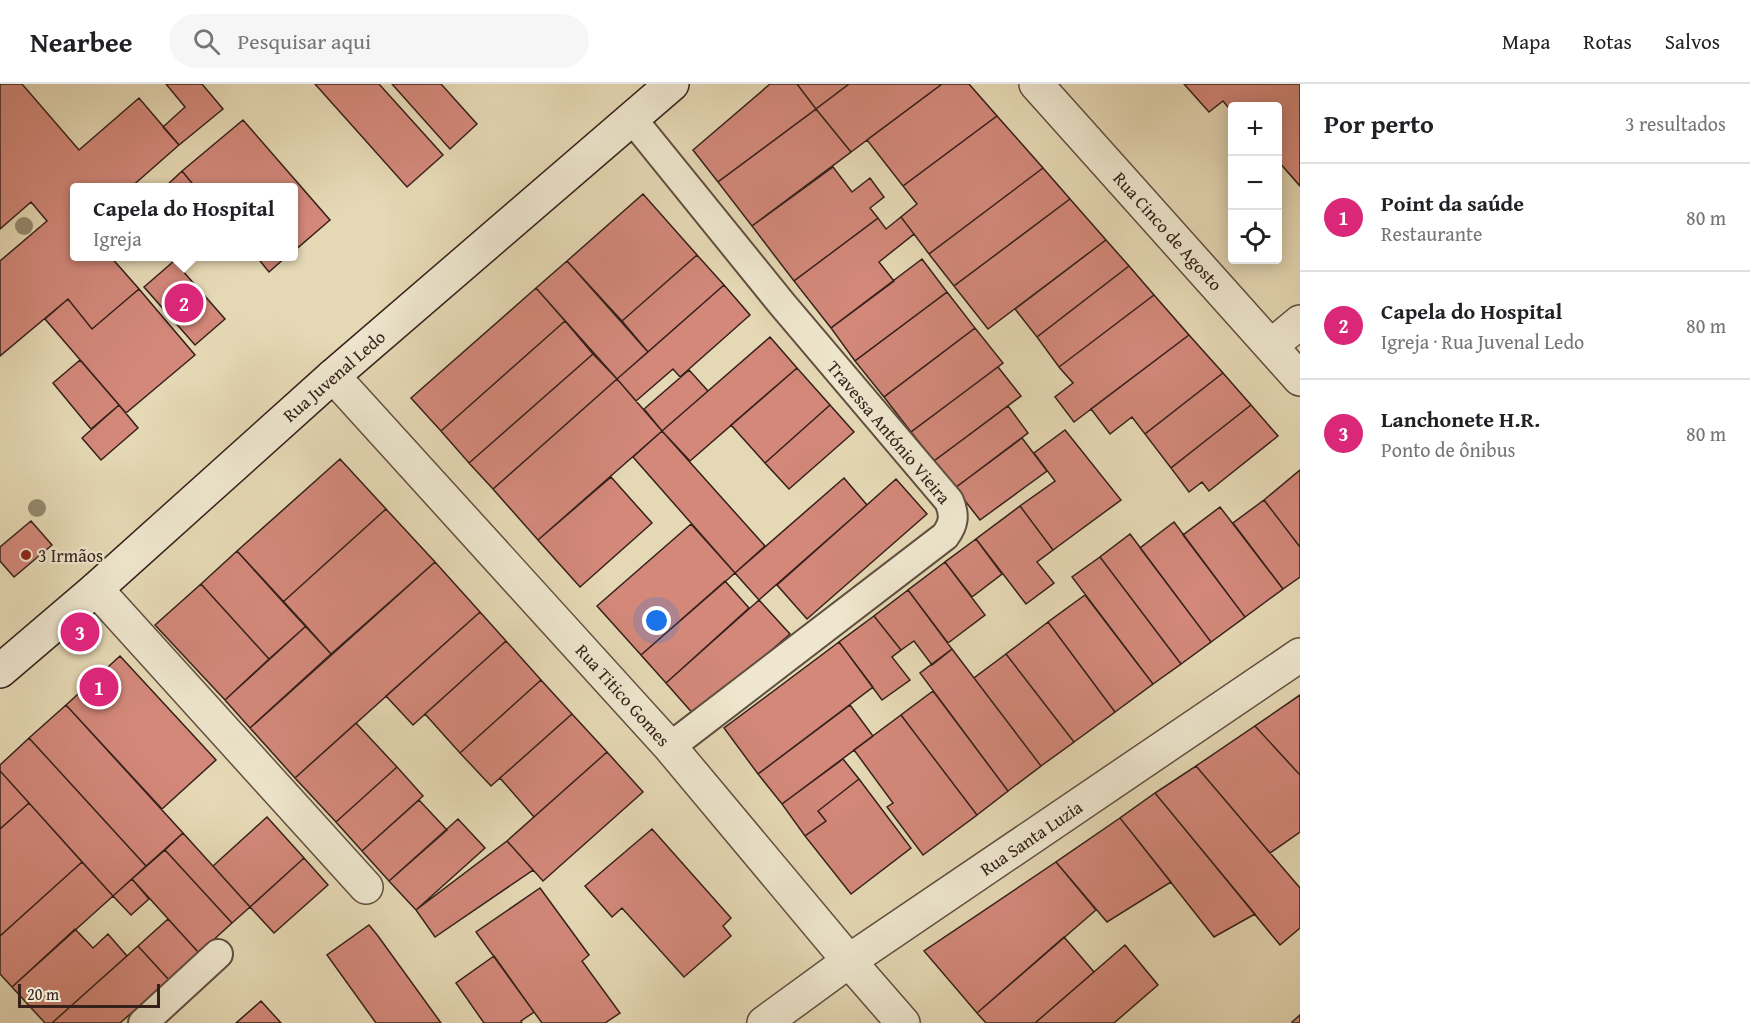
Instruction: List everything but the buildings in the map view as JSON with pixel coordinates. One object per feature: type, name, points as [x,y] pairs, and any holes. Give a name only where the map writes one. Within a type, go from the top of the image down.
[{"type":"street","name":"Rua Juvenal Ledo","points":[[0,671],[96,589],[333,376],[633,120],[672,84]]},
{"type":"street","name":"Rua Cinco de Agosto","points":[[1036,84],[1300,379]]},
{"type":"street","points":[[1271,346],[1300,322]]},
{"type":"street","name":"Rua Titico Gomes","points":[[333,376],[670,747],[849,962],[903,1023]]},
{"type":"street","points":[[96,589],[366,887]]},
{"type":"street","name":"Rua Santa Luzia","points":[[764,1023],[849,962],[1300,655]]},
{"type":"lane","name":"Travessa António Vieira","points":[[633,120],[782,304],[949,501],[954,519],[945,536],[670,747]]},
{"type":"lane","points":[[143,1023],[218,954]]},
{"type":"place","name":"Capela do Hospital","points":[[184,303]]},
{"type":"place","name":"3 Irmãos","points":[[26,555]]},
{"type":"place","name":"Lanchonete H.R.","points":[[80,632]]},
{"type":"place","name":"Point da saúde","points":[[99,687]]}]
